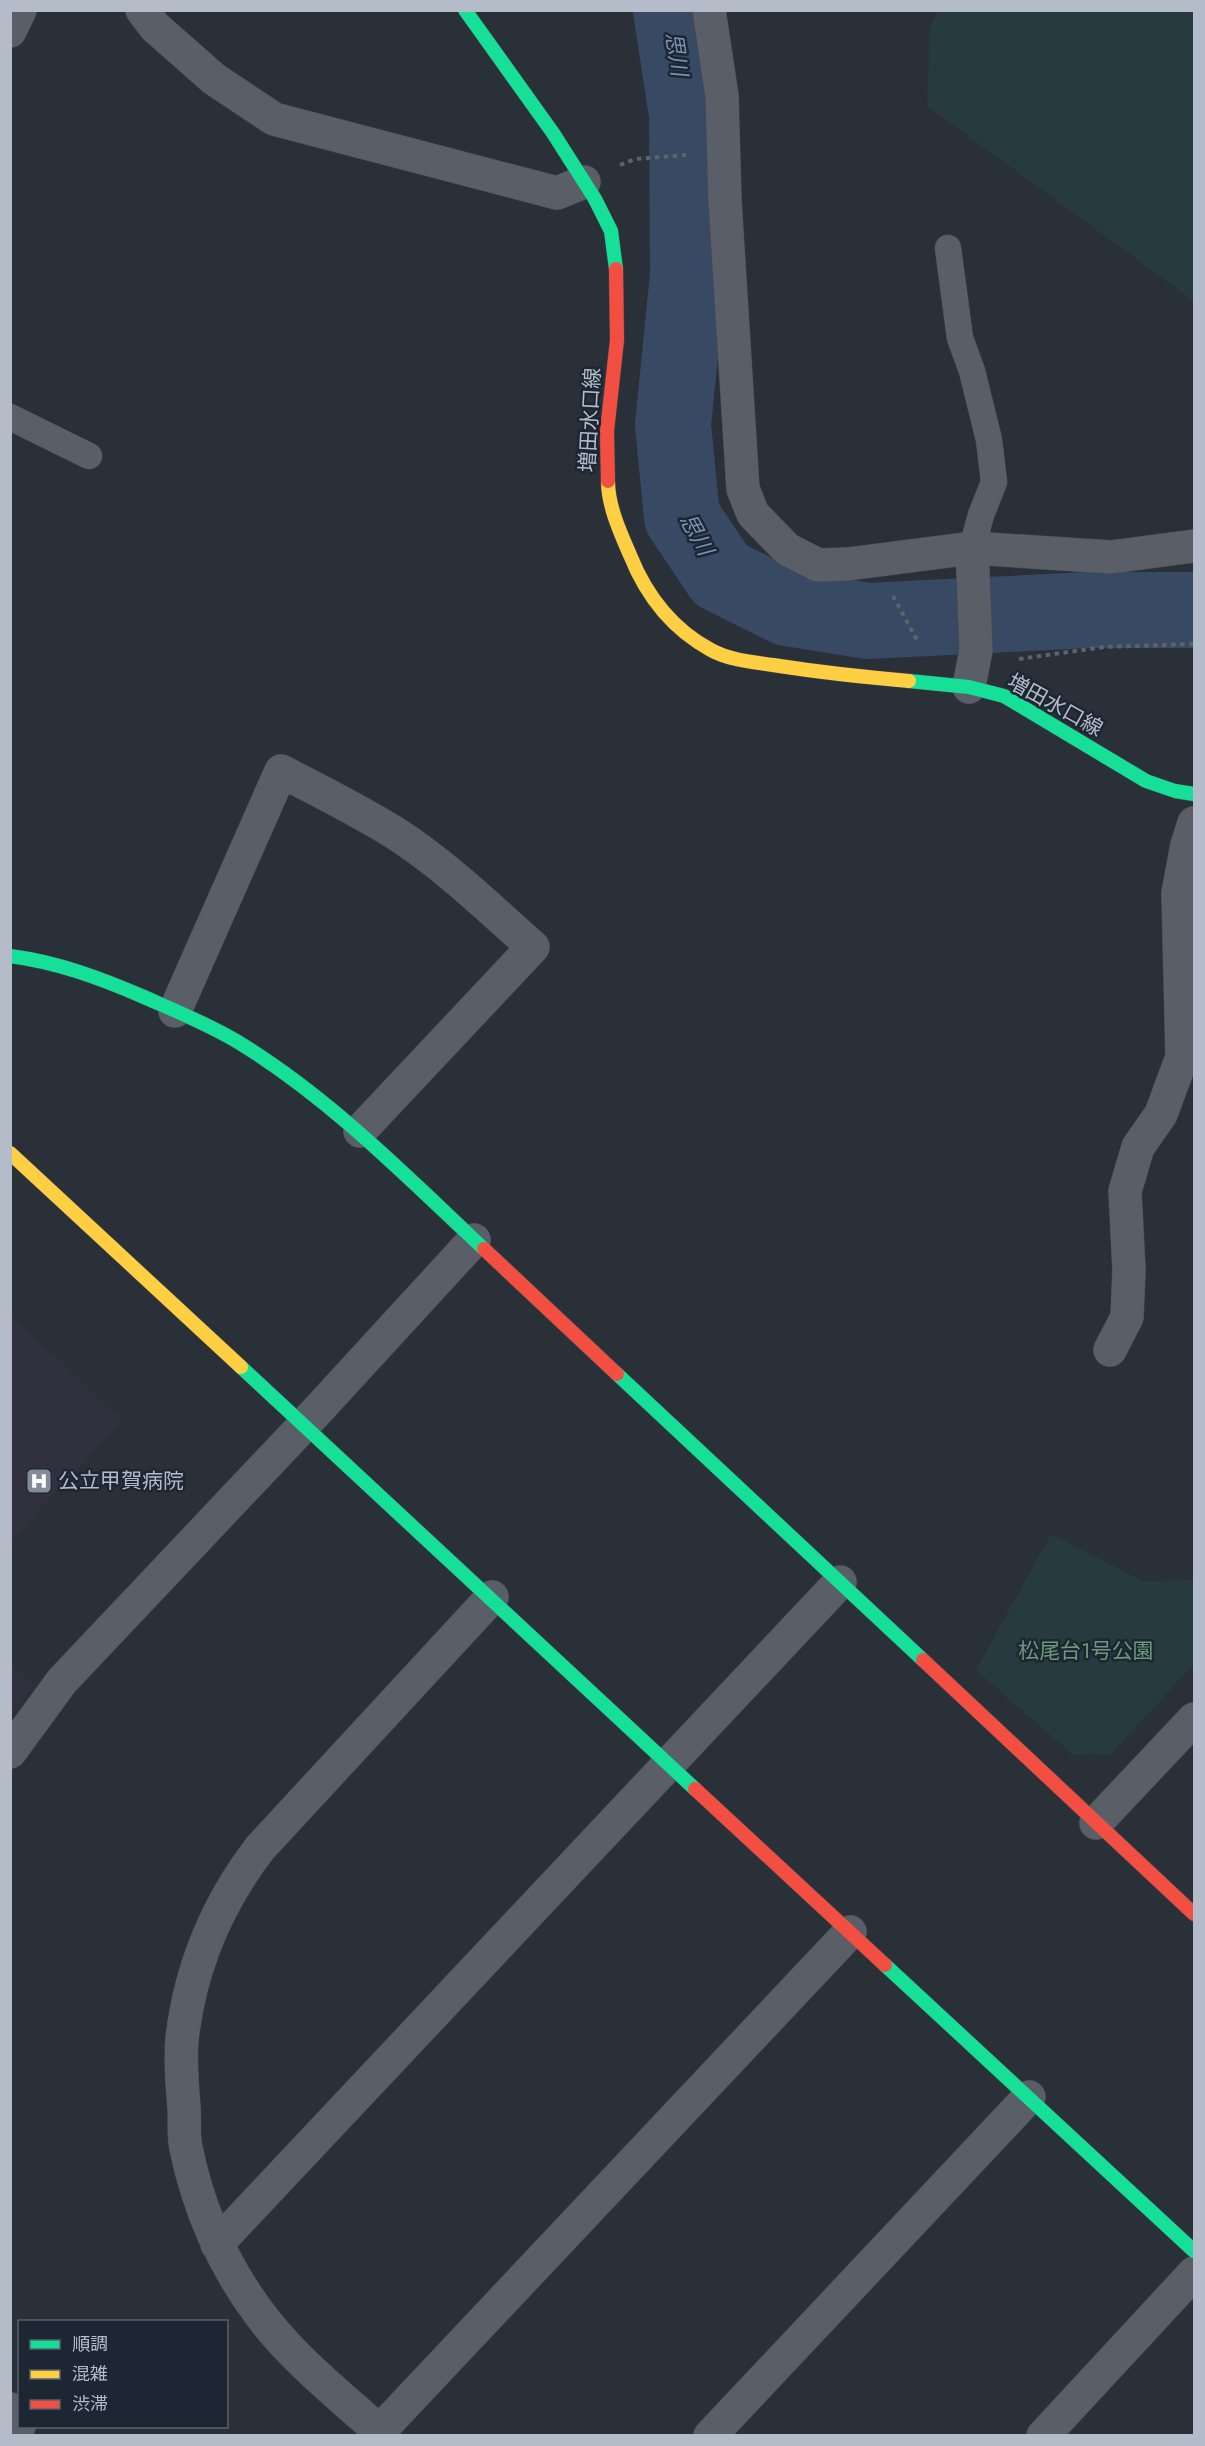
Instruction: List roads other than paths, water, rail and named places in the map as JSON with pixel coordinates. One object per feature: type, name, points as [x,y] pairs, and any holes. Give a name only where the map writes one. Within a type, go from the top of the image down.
[{"type":"street","points":[[10,31],[20,10]]},
{"type":"street","points":[[142,10],[155,27],[214,79],[274,119],[557,193],[584,182]]},
{"type":"street","name":"増田水口線","points":[[465,10],[553,133],[611,231],[616,272],[617,340],[607,431],[608,491],[619,528],[637,573],[657,605],[684,633],[713,651],[742,660],[821,673],[973,665],[1004,696],[1146,781],[1175,791],[1194,794]]},
{"type":"street","points":[[709,10],[722,96],[725,201],[743,489],[753,514],[787,549],[818,565],[973,558],[1111,557],[1194,546]]},
{"type":"street","points":[[973,558],[973,665]]},
{"type":"street","points":[[175,1011],[281,771],[342,802],[396,834],[476,896],[533,947],[360,1131]]},
{"type":"street","points":[[1110,1350],[1127,1317],[1129,1270],[1125,1191],[1138,1148],[1161,1114],[1182,1057],[1178,893],[1194,823]]},
{"type":"street","points":[[10,956],[56,965],[111,982],[239,1042],[301,1084],[360,1131],[1194,1914]]},
{"type":"street","points":[[10,1153],[492,1597],[1194,2251]]},
{"type":"street","points":[[10,1752],[62,1681],[474,1240]]},
{"type":"street","points":[[217,2244],[840,1582]]},
{"type":"street","points":[[492,1597],[261,1848],[239,1875],[223,1902],[209,1935],[190,1992],[182,2040],[181,2069],[186,2146],[201,2200],[217,2244],[239,2284],[260,2314],[283,2341],[377,2433],[850,1932]]},
{"type":"street","points":[[1096,1823],[1194,1719]]},
{"type":"street","points":[[710,2436],[1029,2097]]},
{"type":"street","points":[[1043,2436],[1194,2273]]},
{"type":"street","points":[[10,2409],[18,2422]]},
{"type":"lane","points":[[948,248],[960,338],[972,371],[989,440],[994,482],[981,515],[973,558]]},
{"type":"lane","points":[[10,417],[89,456]]},
{"type":"waterway","name":"思川","points":[[671,10],[687,115],[688,275],[673,425],[682,517],[721,575],[787,608],[868,621],[1088,610],[1194,610]]},
{"type":"place","name":"公立甲賀病院","points":[[39,1481]]},
{"type":"park label","name":"松尾台1号公園","points":[[1086,1651]]}]
